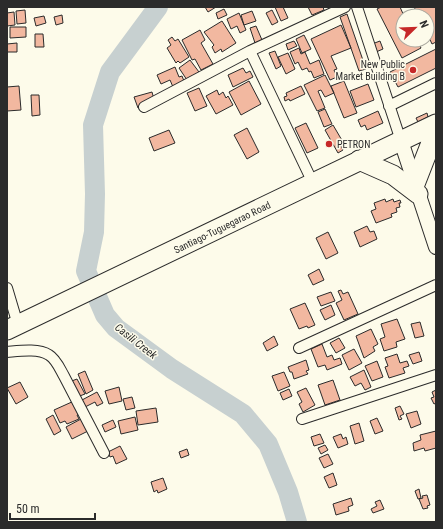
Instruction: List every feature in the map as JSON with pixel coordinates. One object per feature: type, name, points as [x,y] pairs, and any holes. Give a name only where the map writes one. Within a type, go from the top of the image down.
[{"type":"highway","name":"Santiago-Tuguegarao Road","points":[[12,328],[436,124]]},
{"type":"highway","points":[[359,160],[393,175],[417,189],[436,130]]},
{"type":"main road","points":[[401,141],[436,247]]},
{"type":"street","points":[[144,107],[250,51],[345,7]]},
{"type":"street","points":[[357,7],[401,141]]},
{"type":"street","points":[[250,51],[313,183]]},
{"type":"street","points":[[389,106],[436,83]]},
{"type":"street","points":[[299,348],[436,286]]},
{"type":"street","points":[[7,288],[12,328]]},
{"type":"street","points":[[7,352],[39,351],[49,355],[57,363],[104,453]]},
{"type":"street","points":[[302,420],[436,375]]},
{"type":"building","points":[[205,7],[216,7],[208,12]]},
{"type":"building","points":[[275,7],[283,7],[288,18],[281,21]]},
{"type":"building","points":[[308,7],[323,7],[324,10],[312,15]]},
{"type":"building","points":[[381,7],[400,7],[395,8],[395,44],[377,9]]},
{"type":"building","points":[[436,7],[436,42],[435,8],[415,8]]},
{"type":"building","points":[[224,9],[227,15],[218,19],[216,13]]},
{"type":"building","points":[[25,10],[26,23],[17,24],[16,11]]},
{"type":"building","points":[[272,10],[278,22],[272,25],[266,13]]},
{"type":"building","points":[[252,11],[256,21],[244,25],[241,15]]},
{"type":"building","points":[[14,12],[15,25],[7,26],[7,13]]},
{"type":"building","points":[[239,13],[246,30],[240,33],[237,26],[231,29],[227,19]]},
{"type":"building","points":[[347,14],[366,69],[359,71],[340,17]]},
{"type":"building","points":[[62,15],[63,23],[56,25],[54,17]]},
{"type":"building","points":[[44,16],[46,23],[36,26],[34,18]]},
{"type":"building","points":[[222,21],[236,43],[222,52],[221,49],[215,53],[212,47],[214,45],[204,32]]},
{"type":"building","points":[[341,25],[351,48],[331,56],[337,69],[334,70],[337,77],[330,80],[311,39]]},
{"type":"building","points":[[256,26],[262,40],[255,43],[250,28]]},
{"type":"building","points":[[10,27],[26,27],[26,37],[10,38]]},
{"type":"building","points":[[200,30],[205,40],[201,43],[213,64],[201,70],[195,59],[192,60],[182,40]]},
{"type":"building","points":[[35,34],[43,34],[44,47],[35,47]]},
{"type":"building","points":[[304,35],[311,49],[302,53],[296,39]]},
{"type":"building","points":[[172,37],[175,41],[178,39],[189,57],[180,63],[178,61],[176,63],[167,48],[171,45],[168,40]]},
{"type":"building","points":[[294,41],[297,46],[288,50],[286,44]]},
{"type":"building","points":[[380,41],[383,49],[376,52],[372,44]]},
{"type":"building","points":[[17,43],[17,52],[7,52],[7,44]]},
{"type":"building","points":[[299,48],[301,54],[305,52],[310,64],[319,60],[324,74],[314,78],[311,71],[309,72],[307,68],[302,70],[298,62],[295,64],[290,52]]},
{"type":"building","points":[[397,48],[421,48],[402,58]]},
{"type":"building","name":"New Public Market Building B","points":[[436,49],[436,68],[398,87],[390,72]]},
{"type":"building","points":[[275,51],[281,66],[276,69],[269,53]]},
{"type":"building","points":[[288,53],[295,69],[286,74],[278,57]]},
{"type":"building","points":[[190,60],[199,72],[187,80],[179,68]]},
{"type":"building","points":[[175,67],[179,77],[182,76],[184,81],[173,87],[170,80],[161,84],[157,75]]},
{"type":"building","points":[[243,68],[246,73],[250,71],[253,77],[233,87],[228,75]]},
{"type":"building","points":[[325,75],[334,93],[325,97],[321,90],[318,91],[325,108],[317,111],[304,85]]},
{"type":"building","points":[[249,81],[261,104],[241,115],[229,92]]},
{"type":"building","points":[[344,81],[357,113],[344,118],[331,86]]},
{"type":"building","points":[[368,84],[374,100],[356,107],[350,91]]},
{"type":"building","points":[[19,86],[21,110],[7,111],[7,87]]},
{"type":"building","points":[[301,86],[305,94],[290,101],[289,99],[285,101],[284,97],[287,96],[286,93]]},
{"type":"building","points":[[199,88],[207,106],[195,111],[187,93]]},
{"type":"building","points":[[217,90],[219,95],[223,92],[226,98],[228,96],[233,105],[216,114],[206,96]]},
{"type":"building","points":[[152,92],[155,103],[138,108],[134,97]]},
{"type":"building","points":[[31,95],[39,95],[40,115],[32,116]]},
{"type":"building","points":[[325,109],[332,124],[324,127],[318,112]]},
{"type":"building","points":[[378,111],[383,123],[367,130],[365,125],[361,127],[358,120]]},
{"type":"building","points":[[427,113],[428,117],[418,122],[416,118]]},
{"type":"building","points":[[306,123],[318,148],[307,153],[295,128]]},
{"type":"building","points":[[333,125],[343,142],[340,144],[343,150],[338,153],[325,130]]},
{"type":"building","points":[[247,128],[259,152],[247,159],[234,135]]},
{"type":"building","points":[[169,130],[175,143],[154,151],[149,138]]},
{"type":"building","points":[[385,199],[386,202],[393,199],[394,202],[400,200],[400,207],[396,208],[397,212],[391,214],[392,217],[376,223],[371,211],[376,209],[374,203]]},
{"type":"building","points":[[367,226],[370,232],[374,231],[377,239],[360,247],[354,232]]},
{"type":"building","points":[[328,232],[338,253],[326,259],[316,238]]},
{"type":"building","points":[[319,269],[324,280],[313,285],[308,275]]},
{"type":"building","points":[[341,290],[343,294],[348,292],[358,314],[344,320],[336,303],[342,300],[338,291]]},
{"type":"building","points":[[331,292],[335,301],[321,306],[317,297]]},
{"type":"building","points":[[305,303],[315,325],[308,328],[307,326],[299,329],[290,309]]},
{"type":"building","points":[[331,305],[335,315],[325,320],[320,310]]},
{"type":"building","points":[[397,319],[405,339],[396,342],[397,347],[384,351],[380,339],[385,337],[381,324]]},
{"type":"building","points":[[420,322],[424,336],[415,338],[411,324]]},
{"type":"building","points":[[371,329],[378,344],[373,347],[375,351],[364,358],[356,336]]},
{"type":"building","points":[[274,336],[278,345],[267,351],[263,343]]},
{"type":"building","points":[[339,338],[345,348],[336,353],[330,343]]},
{"type":"building","points":[[322,344],[327,357],[332,355],[334,360],[340,358],[342,364],[327,370],[325,365],[318,367],[311,349]]},
{"type":"building","points":[[354,349],[362,363],[349,370],[342,355]]},
{"type":"building","points":[[419,352],[422,361],[413,364],[409,355]]},
{"type":"building","points":[[397,354],[400,363],[407,361],[409,366],[403,368],[405,373],[389,378],[385,367],[388,366],[385,358]]},
{"type":"building","points":[[306,360],[309,370],[306,371],[308,374],[294,379],[292,372],[290,372],[288,367]]},
{"type":"building","points":[[377,361],[383,377],[372,381],[365,366]]},
{"type":"building","points":[[364,370],[371,387],[365,390],[361,383],[355,386],[350,377]]},
{"type":"building","points":[[85,371],[93,390],[86,394],[78,374]]},
{"type":"building","points":[[284,372],[290,386],[278,391],[272,376]]},
{"type":"building","points":[[77,379],[85,394],[77,397],[69,382]]},
{"type":"building","points":[[333,380],[340,400],[325,405],[318,385]]},
{"type":"building","points":[[20,382],[28,397],[16,404],[7,388]]},
{"type":"building","points":[[119,387],[122,401],[109,404],[105,391]]},
{"type":"building","points":[[306,388],[315,405],[303,412],[299,404],[302,402],[297,392]]},
{"type":"building","points":[[289,389],[292,396],[283,400],[280,393]]},
{"type":"building","points":[[436,390],[436,403],[434,404],[431,398],[434,397],[432,392]]},
{"type":"building","points":[[97,392],[103,403],[97,406],[95,402],[85,407],[82,400]]},
{"type":"building","points":[[132,397],[135,408],[126,410],[123,399]]},
{"type":"building","points":[[74,401],[79,414],[77,415],[79,419],[67,424],[65,421],[60,423],[54,410]]},
{"type":"building","points":[[400,406],[404,414],[400,416],[402,419],[399,420],[395,408]]},
{"type":"building","points":[[156,408],[158,422],[138,425],[136,411]]},
{"type":"building","points":[[417,411],[421,424],[411,428],[406,414]]},
{"type":"building","points":[[53,415],[61,431],[54,435],[46,419]]},
{"type":"building","points":[[135,417],[138,430],[121,434],[118,421]]},
{"type":"building","points":[[377,418],[383,431],[375,434],[370,421]]},
{"type":"building","points":[[81,419],[88,431],[72,439],[66,427]]},
{"type":"building","points":[[113,420],[116,427],[105,432],[102,425]]},
{"type":"building","points":[[359,423],[364,441],[355,444],[350,426]]},
{"type":"building","points":[[436,431],[436,448],[425,451],[424,448],[414,451],[413,443],[421,440],[420,435]]},
{"type":"building","points":[[320,434],[324,443],[314,446],[311,437]]},
{"type":"building","points":[[341,434],[343,439],[346,437],[348,444],[338,448],[333,437]]},
{"type":"building","points":[[325,445],[328,450],[321,454],[318,448]]},
{"type":"building","points":[[120,446],[127,459],[116,464],[113,456],[110,457],[108,452]]},
{"type":"building","points":[[187,449],[189,455],[181,458],[179,452]]},
{"type":"building","points":[[328,454],[333,464],[324,468],[319,458]]},
{"type":"building","points":[[333,473],[337,485],[329,488],[324,477]]},
{"type":"building","points":[[163,478],[167,489],[158,493],[157,490],[154,492],[151,482]]},
{"type":"building","points":[[419,489],[421,498],[418,499],[415,491]]},
{"type":"building","points":[[427,495],[430,505],[427,506],[428,508],[423,509],[419,499],[423,498],[422,496]]},
{"type":"building","points":[[351,498],[353,505],[348,507],[349,511],[336,515],[333,504]]},
{"type":"building","points":[[380,500],[384,509],[373,513],[371,509],[377,506],[375,502]]},
{"type":"waterway","name":"Casili Creek","points":[[158,7],[110,72],[93,125],[95,194],[94,232],[86,271],[105,315],[116,328],[172,369],[243,414],[268,444],[288,492],[297,522]]},
{"type":"place","name":"New Public Market Building B","points":[[413,70]]},
{"type":"place","name":"PETRON","points":[[329,144]]}]
